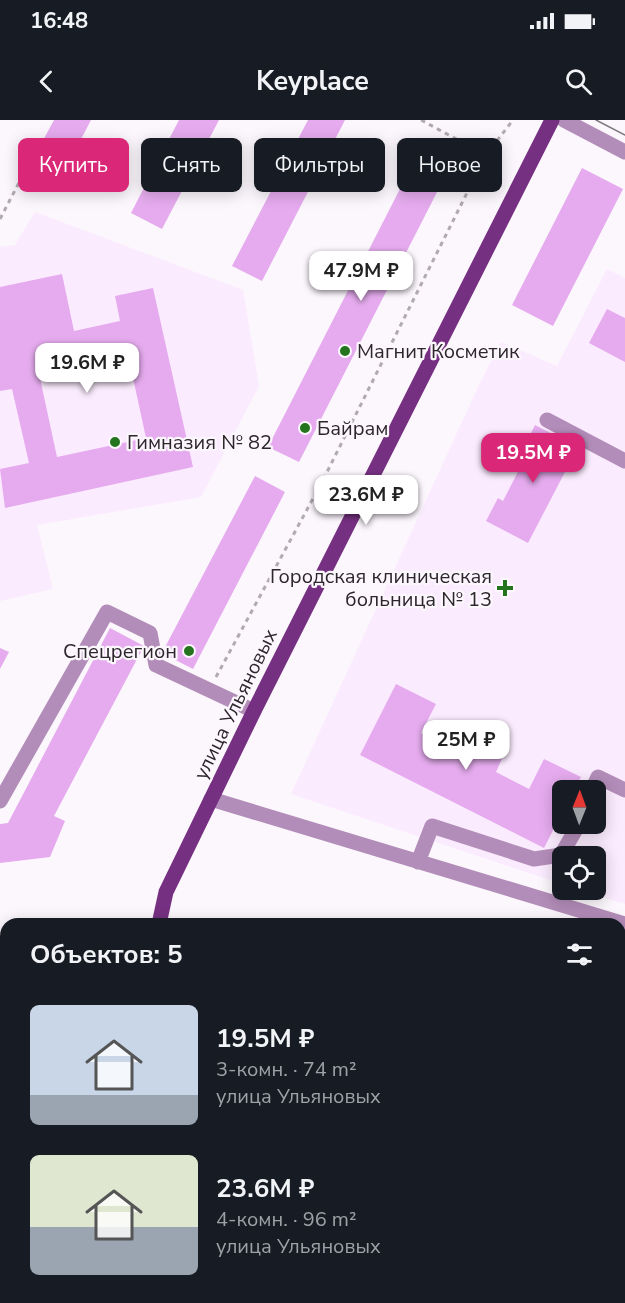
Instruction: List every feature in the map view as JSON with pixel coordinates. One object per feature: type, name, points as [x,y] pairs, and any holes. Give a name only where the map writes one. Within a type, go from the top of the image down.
[{"type":"main road","name":"улица Ульяновых","points":[[160,918],[166,892],[254,711],[552,120]]},
{"type":"street","points":[[564,120],[625,152]]},
{"type":"street","points":[[547,420],[625,460]]},
{"type":"street","points":[[0,801],[107,612],[150,633],[156,665],[254,711]]},
{"type":"street","points":[[606,781],[625,790]]},
{"type":"street","points":[[211,800],[605,918]]},
{"type":"street","points":[[418,862],[432,826],[534,859],[561,855],[573,834]]},
{"type":"path","points":[[421,120],[454,138]]},
{"type":"path","points":[[499,138],[513,120]]},
{"type":"path","points":[[0,219],[18,185]]},
{"type":"path","points":[[209,690],[322,482],[467,192]]},
{"type":"shaded area","name":"Гимназия № 82","points":[[35,212],[243,290],[259,386],[201,497],[37,525],[53,589],[0,601],[0,247],[15,245]]},
{"type":"shaded area","name":"Городская клиническая больница № 13","points":[[607,269],[625,278],[625,904],[606,898],[606,846],[552,846],[552,881],[291,794],[479,385],[501,342],[557,366]]},
{"type":"building","points":[[54,120],[91,120],[82,138],[44,138]]},
{"type":"building","points":[[179,120],[219,120],[210,138],[170,138]]},
{"type":"building","points":[[308,120],[345,120],[336,138],[299,138]]},
{"type":"building","points":[[582,168],[623,189],[553,326],[512,305]]},
{"type":"building","points":[[142,192],[181,192],[162,229],[131,213]]},
{"type":"building","points":[[271,192],[308,192],[262,281],[232,266]]},
{"type":"building","points":[[398,192],[437,192],[299,462],[268,447]]},
{"type":"building","points":[[62,274],[74,331],[120,321],[115,296],[153,288],[193,467],[5,508],[0,469],[29,463],[12,389],[0,391],[0,287]],"holes":[[[127,350],[146,438],[57,457],[38,369]]]},
{"type":"building","points":[[607,309],[625,318],[625,362],[589,343]]},
{"type":"building","points":[[535,425],[578,447],[528,543],[486,521],[498,498],[503,501],[527,454],[522,451]]},
{"type":"building","points":[[255,476],[285,492],[193,669],[162,653]]},
{"type":"building","points":[[110,628],[144,646],[54,816],[65,821],[50,857],[0,863],[0,824],[8,823]]},
{"type":"building","points":[[0,648],[9,652],[0,669]]},
{"type":"building","points":[[396,684],[436,704],[421,733],[459,753],[469,734],[505,752],[496,772],[529,789],[544,759],[581,777],[579,780],[552,780],[552,832],[544,848],[360,755]]},
{"type":"tram line","points":[[596,120],[625,135]]},
{"type":"place","name":"Магнит Косметик","points":[[345,351]]},
{"type":"place","name":"Байрам","points":[[305,428]]},
{"type":"place","name":"Гимназия № 82","points":[[115,442]]},
{"type":"place","name":"Городская клиническая больница № 13","points":[[505,588]]},
{"type":"place","name":"Спецрегион","points":[[189,651]]}]
